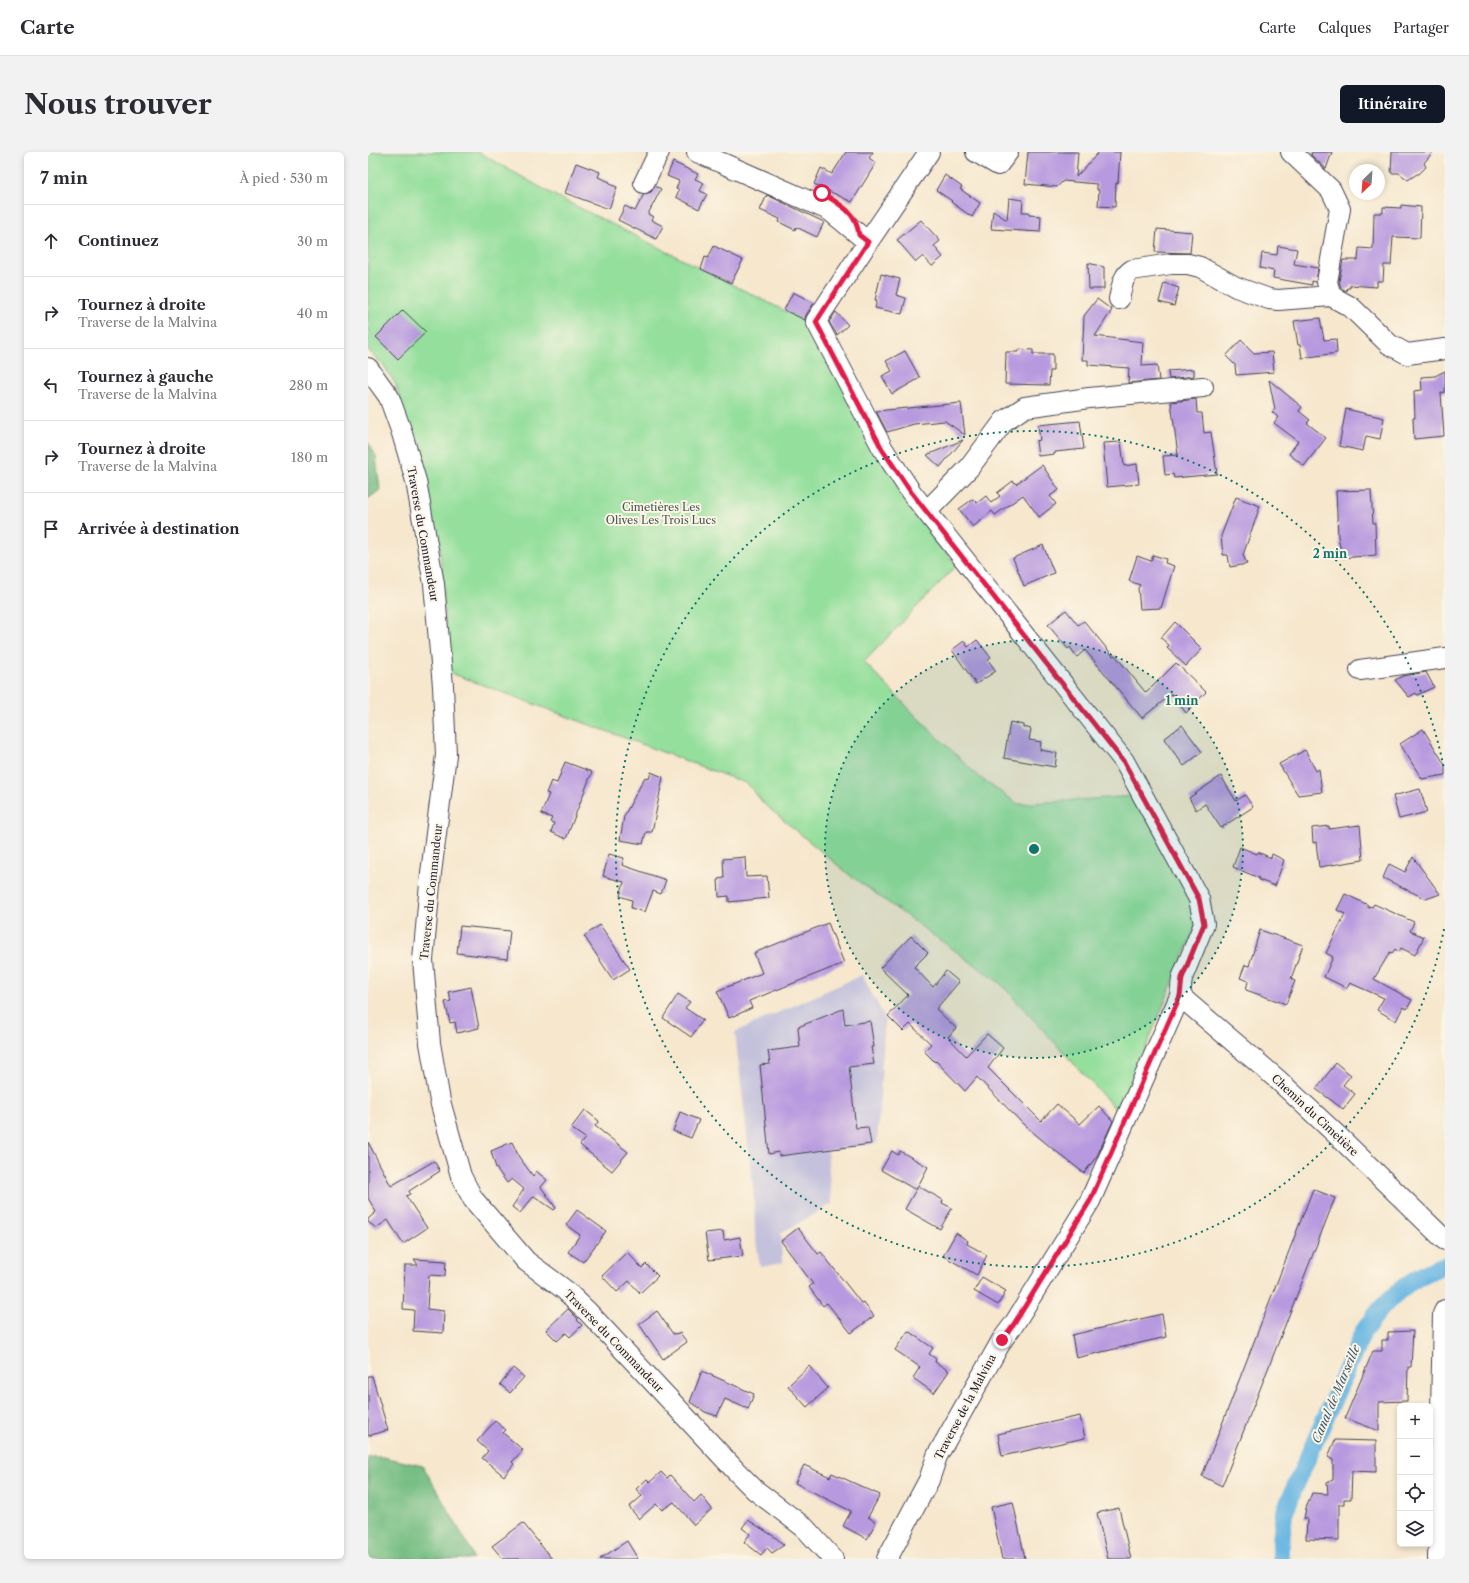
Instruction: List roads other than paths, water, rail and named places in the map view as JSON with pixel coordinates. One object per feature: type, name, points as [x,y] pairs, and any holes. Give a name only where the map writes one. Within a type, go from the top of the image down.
[{"type":"street","points":[[644,183],[659,152]]},
{"type":"street","points":[[697,152],[829,210],[863,238]]},
{"type":"street","points":[[728,152],[822,193],[848,210],[855,219],[863,238]]},
{"type":"street","name":"Traverse de la Malvina","points":[[887,1559],[929,1480],[937,1456],[1002,1340],[1014,1324],[1090,1201],[1180,996],[1182,978],[1204,924],[1199,899],[1196,892],[1124,762],[911,492],[882,449],[816,322],[863,238],[929,152]]},
{"type":"street","points":[[976,152],[998,165],[1008,152]]},
{"type":"street","points":[[1291,152],[1331,190],[1340,209],[1327,282],[1331,296]]},
{"type":"street","points":[[1119,299],[1124,278],[1132,270],[1171,264],[1188,264],[1200,267],[1236,287],[1269,299],[1278,300],[1331,296],[1351,307],[1389,344],[1407,354],[1445,349]]},
{"type":"street","name":"Traverse du Commandeur","points":[[368,368],[389,396],[403,437],[416,481],[434,584],[443,686],[446,756],[431,873],[423,960],[430,1043],[435,1072],[448,1135],[461,1176],[473,1199],[526,1261],[565,1290],[588,1312],[750,1485],[805,1528],[833,1559]]},
{"type":"street","points":[[927,511],[969,468],[1004,421],[1025,407],[1089,398],[1203,387]]},
{"type":"street","points":[[1360,670],[1445,658]]},
{"type":"street","name":"Chemin du Cimetière","points":[[1180,996],[1277,1079],[1445,1240]]},
{"type":"street","points":[[1438,1559],[1443,1314],[1445,1310]]},
{"type":"waterway","name":"Canal de Marseille","points":[[1281,1559],[1284,1514],[1363,1332],[1371,1320],[1398,1291],[1420,1276],[1445,1265]]},
{"type":"park label","name":"Cimetières Les Olives Les Trois Lucs","points":[[661,513]]}]
